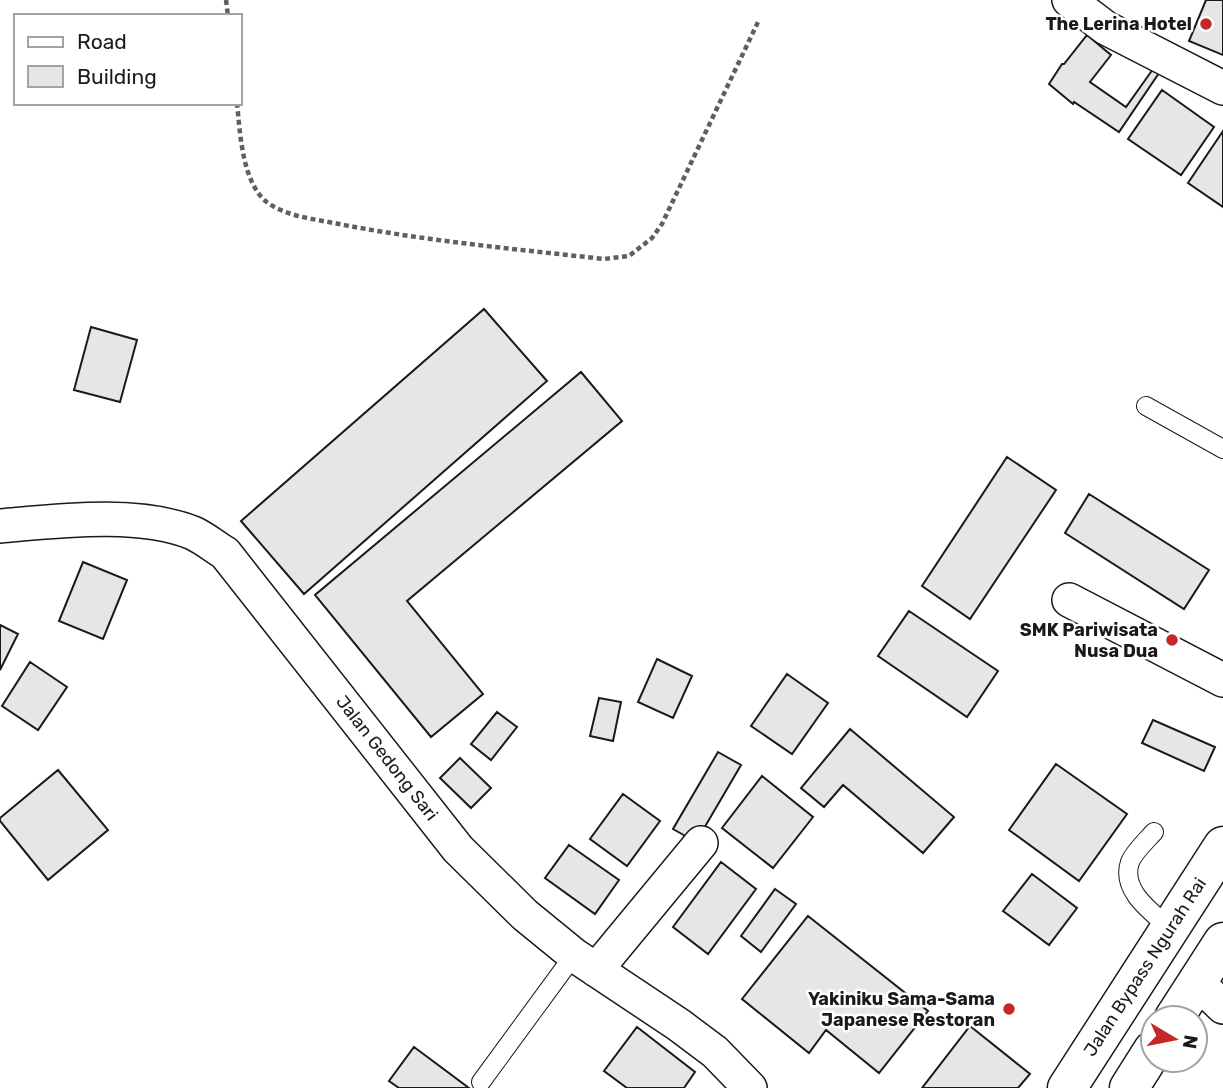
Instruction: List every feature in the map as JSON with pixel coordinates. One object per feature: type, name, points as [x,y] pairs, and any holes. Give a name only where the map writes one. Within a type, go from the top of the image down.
[{"type":"highway","name":"Jalan Bypass Ngurah Rai","points":[[1067,1088],[1223,846]]},
{"type":"highway","points":[[1195,1004],[1210,994],[1223,942]]},
{"type":"highway","points":[[1129,1088],[1139,1072]]},
{"type":"street","points":[[1069,0],[1106,28],[1223,88]]},
{"type":"street","name":"Jalan Gedong Sari","points":[[0,526],[135,519],[166,524],[196,534],[225,554],[458,849],[525,915],[585,963],[715,1052],[750,1088]]},
{"type":"street","points":[[1069,600],[1223,680]]},
{"type":"street","points":[[585,963],[701,843]]},
{"type":"lane","points":[[1146,405],[1223,449]]},
{"type":"lane","points":[[1154,832],[1131,860],[1129,883],[1136,895],[1171,929]]},
{"type":"lane","points":[[481,1082],[585,963]]},
{"type":"path","points":[[237,105],[242,147],[251,180],[266,202],[291,214],[397,235],[604,260],[629,256],[652,238],[662,224],[758,22]]},
{"type":"building","points":[[1206,0],[1223,0],[1223,55],[1189,41]]},
{"type":"building","points":[[1087,35],[1111,55],[1090,82],[1126,107],[1153,69],[1159,73],[1119,132],[1074,102],[1073,104],[1049,84]]},
{"type":"building","points":[[1162,90],[1214,127],[1181,175],[1128,139]]},
{"type":"building","points":[[1223,131],[1223,207],[1188,183]]},
{"type":"building","points":[[484,309],[547,381],[304,594],[241,521]]},
{"type":"building","points":[[91,327],[137,340],[120,402],[74,390]]},
{"type":"building","points":[[581,372],[622,421],[407,601],[483,694],[431,737],[315,595]]},
{"type":"building","points":[[1007,457],[1056,490],[970,619],[922,586]]},
{"type":"building","points":[[1089,494],[1209,570],[1184,609],[1065,533]]},
{"type":"building","points":[[83,562],[127,580],[103,639],[59,621]]},
{"type":"building","points":[[909,611],[998,671],[967,717],[878,656]]},
{"type":"building","points":[[0,625],[18,634],[0,670]]},
{"type":"building","points":[[657,659],[692,676],[673,718],[638,702]]},
{"type":"building","points":[[30,662],[67,687],[38,730],[2,706]]},
{"type":"building","points":[[787,674],[828,703],[792,754],[751,726]]},
{"type":"building","points":[[599,698],[621,702],[613,741],[590,736]]},
{"type":"building","points":[[497,712],[517,727],[491,760],[471,744]]},
{"type":"building","points":[[1153,720],[1215,747],[1204,771],[1142,743]]},
{"type":"building","points":[[850,729],[954,817],[923,853],[843,785],[824,807],[801,788]]},
{"type":"building","points":[[718,752],[741,765],[696,842],[673,829]]},
{"type":"building","points":[[460,758],[491,788],[471,808],[440,778]]},
{"type":"building","points":[[1056,764],[1127,814],[1079,881],[1009,830]]},
{"type":"building","points":[[58,770],[108,830],[48,880],[0,818]]},
{"type":"building","points":[[762,776],[813,817],[773,868],[722,828]]},
{"type":"building","points":[[623,794],[660,821],[627,866],[590,839]]},
{"type":"building","points":[[569,845],[619,880],[595,914],[545,878]]},
{"type":"building","points":[[721,862],[756,889],[708,954],[673,927]]},
{"type":"building","points":[[1032,874],[1077,908],[1049,945],[1003,911]]},
{"type":"building","points":[[775,889],[796,904],[761,952],[741,936]]},
{"type":"building","points":[[808,916],[928,1011],[879,1073],[826,1030],[809,1053],[742,999]]},
{"type":"building","points":[[970,1026],[1030,1074],[1018,1088],[922,1088]]},
{"type":"building","points":[[637,1027],[695,1072],[684,1088],[627,1088],[604,1071]]},
{"type":"building","points":[[414,1047],[469,1088],[399,1088],[389,1081]]},
{"type":"place","name":"The Lerina Hotel","points":[[1206,24]]},
{"type":"place","name":"SMK Pariwisata Nusa Dua","points":[[1172,640]]},
{"type":"place","name":"Yakiniku Sama-Sama Japanese Restoran","points":[[1009,1009]]}]
